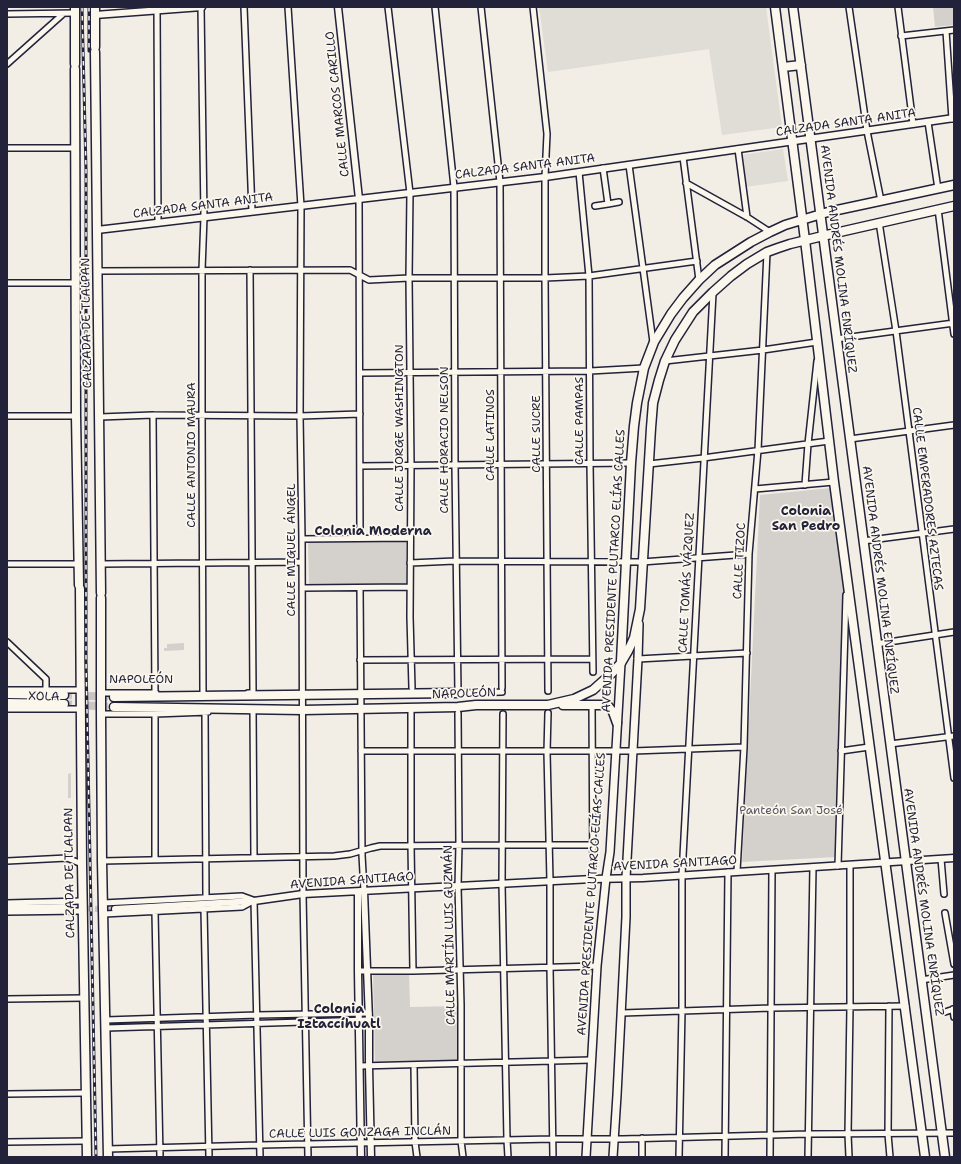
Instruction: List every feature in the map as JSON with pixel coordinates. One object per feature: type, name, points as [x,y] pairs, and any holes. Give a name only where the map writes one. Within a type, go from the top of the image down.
[{"type":"main road","points":[[775,7],[803,220],[834,482],[869,747],[906,1006],[925,1157]]},
{"type":"main road","name":"AVENIDA ANDRÉS MOLINA ENRÍQUEZ","points":[[793,7],[945,1157]]},
{"type":"main road","name":"CALZADA DE TLALPAN","points":[[75,10],[76,416],[86,1157]]},
{"type":"main road","name":"CALZADA DE TLALPAN","points":[[95,11],[102,564],[102,861],[108,1153]]},
{"type":"main road","points":[[783,67],[801,65]]},
{"type":"main road","name":"AVENIDA PRESIDENTE PLUTARCO ELÍAS CALLES","points":[[586,1157],[598,966],[606,878],[610,852],[627,562],[631,463],[636,403],[644,368],[654,342],[671,314],[684,298],[715,265],[751,242],[785,225],[820,215],[954,185]]},
{"type":"main road","points":[[613,1157],[622,1013],[626,878],[642,562],[653,403],[658,380],[675,340],[693,312],[731,276],[767,252],[805,240],[954,206]]},
{"type":"main road","name":"NAPOLEÓN","points":[[114,707],[303,710],[458,707],[476,705],[548,709],[574,700],[593,690],[612,674],[621,663],[634,638],[640,609]]},
{"type":"main road","name":"NAPOLEÓN","points":[[114,697],[458,693]]},
{"type":"main road","name":"XOLA","points":[[7,694],[64,695]]},
{"type":"main road","name":"XOLA","points":[[7,703],[64,704]]},
{"type":"main road","points":[[548,709],[592,705],[608,706],[613,712],[617,722]]},
{"type":"street","points":[[95,11],[201,7]]},
{"type":"street","name":"CALLE ANTONIO MAURA","points":[[201,7],[204,217],[202,270],[203,692]]},
{"type":"street","points":[[244,7],[252,211]]},
{"type":"street","name":"CALLE MIGUEL ÁNGEL","points":[[288,7],[301,206],[300,416],[303,695],[303,894],[308,1157]]},
{"type":"street","name":"CALLE MARCOS CARILLO","points":[[338,7],[359,199]]},
{"type":"street","name":"CALLE JORGE WASHINGTON","points":[[388,7],[410,193],[408,278],[411,465],[410,617],[412,688]]},
{"type":"street","name":"CALLE HORACIO NELSON","points":[[435,7],[454,187],[455,561],[458,693]]},
{"type":"street","name":"CALLE LATINOS","points":[[481,7],[500,182],[502,690]]},
{"type":"street","name":"CALLE SUCRE","points":[[533,7],[547,134],[545,177],[545,278],[547,371],[546,464],[548,691]]},
{"type":"street","points":[[849,7],[867,131],[881,201]]},
{"type":"street","points":[[898,7],[913,124]]},
{"type":"street","points":[[157,8],[158,222]]},
{"type":"street","points":[[7,14],[63,14],[75,10]]},
{"type":"street","points":[[7,64],[63,14]]},
{"type":"street","points":[[901,36],[954,30]]},
{"type":"street","points":[[946,31],[953,119]]},
{"type":"street","name":"CALZADA SANTA ANITA","points":[[97,230],[545,177],[953,119]]},
{"type":"street","points":[[928,122],[938,189]]},
{"type":"street","points":[[7,148],[75,148]]},
{"type":"street","points":[[738,149],[747,217]]},
{"type":"street","points":[[682,157],[700,280]]},
{"type":"street","points":[[629,165],[654,342]]},
{"type":"street","points":[[603,168],[608,204]]},
{"type":"street","name":"CALLE PAMPAS","points":[[579,172],[589,276],[593,672]]},
{"type":"street","points":[[686,183],[747,217],[770,232]]},
{"type":"street","points":[[359,199],[360,538]]},
{"type":"street","points":[[595,206],[619,202]]},
{"type":"street","points":[[938,209],[954,334]]},
{"type":"street","name":"CALLE EMPERADORES AZTECAS","points":[[879,222],[896,331],[935,634],[951,736],[954,778]]},
{"type":"street","name":"CALLE TIZOC","points":[[737,871],[744,747],[750,554],[758,450],[767,252]]},
{"type":"street","points":[[98,271],[350,270],[360,274],[368,280],[408,278],[545,278],[589,276],[697,261]]},
{"type":"street","points":[[250,270],[252,563]]},
{"type":"street","points":[[7,283],[75,283]]},
{"type":"street","name":"CALLE TOMÁS VÁZQUEZ","points":[[679,1157],[682,1010],[682,875],[713,292]]},
{"type":"street","points":[[836,339],[953,323]]},
{"type":"street","points":[[665,361],[817,342]]},
{"type":"street","points":[[805,485],[818,351]]},
{"type":"street","points":[[360,373],[590,371],[644,368]]},
{"type":"street","points":[[100,417],[153,415],[300,416],[360,414]]},
{"type":"street","points":[[153,415],[154,693]]},
{"type":"street","points":[[7,416],[76,416]]},
{"type":"street","points":[[850,439],[954,425]]},
{"type":"street","points":[[649,464],[829,441]]},
{"type":"street","points":[[360,466],[631,463]]},
{"type":"street","points":[[755,489],[834,482]]},
{"type":"street","points":[[863,541],[954,529]]},
{"type":"street","points":[[302,539],[410,538]]},
{"type":"street","points":[[410,563],[455,561],[642,562],[750,554]]},
{"type":"street","points":[[102,564],[302,562]]},
{"type":"street","name":"NAPOLEÓN","points":[[101,693],[252,692],[252,563]]},
{"type":"street","points":[[7,564],[79,564]]},
{"type":"street","points":[[838,866],[847,574]]},
{"type":"street","points":[[302,588],[410,587]]},
{"type":"street","points":[[360,588],[362,851],[358,971],[362,1157]]},
{"type":"street","points":[[876,644],[954,632]]},
{"type":"street","points":[[7,642],[46,679],[46,690]]},
{"type":"street","points":[[638,659],[747,653]]},
{"type":"street","points":[[360,660],[592,658]]},
{"type":"street","name":"XOLA","points":[[7,690],[80,690]]},
{"type":"street","name":"NAPOLEÓN","points":[[458,693],[502,690]]},
{"type":"street","points":[[592,705],[592,879]]},
{"type":"street","name":"XOLA","points":[[7,708],[80,709]]},
{"type":"street","name":"NAPOLEÓN","points":[[101,714],[204,713],[237,708]]},
{"type":"street","points":[[412,708],[411,846],[413,971]]},
{"type":"street","points":[[253,709],[254,857]]},
{"type":"street","points":[[548,709],[553,1157]]},
{"type":"street","points":[[204,713],[206,898]]},
{"type":"street","name":"CALLE MARTÍN LUIS GUZMÁN","points":[[458,713],[458,886],[461,1006],[462,1157]]},
{"type":"street","points":[[155,714],[155,860]]},
{"type":"street","points":[[503,714],[502,884],[508,1157]]},
{"type":"street","points":[[890,744],[951,736]]},
{"type":"street","points":[[361,751],[548,752],[744,747]]},
{"type":"street","points":[[841,750],[869,747]]},
{"type":"street","points":[[102,861],[350,854],[380,846],[592,845]]},
{"type":"street","points":[[7,861],[67,858],[82,864]]},
{"type":"street","name":"AVENIDA SANTIAGO","points":[[115,909],[254,901],[303,894],[812,868],[954,858]]},
{"type":"street","points":[[941,859],[944,894]]},
{"type":"street","points":[[850,865],[848,1134],[850,1157]]},
{"type":"street","points":[[808,1157],[812,868]]},
{"type":"street","points":[[770,1157],[772,870]]},
{"type":"street","points":[[725,1157],[728,872]]},
{"type":"street","points":[[361,892],[369,1013],[371,1157]]},
{"type":"street","name":"AVENIDA SANTIAGO","points":[[103,903],[242,896],[254,901]]},
{"type":"street","points":[[7,903],[82,901]]},
{"type":"street","points":[[254,901],[260,1157]]},
{"type":"street","name":"AVENIDA SANTIAGO","points":[[104,914],[242,907],[254,901]]},
{"type":"street","points":[[7,908],[68,907]]},
{"type":"street","points":[[204,909],[209,1157]]},
{"type":"street","points":[[7,912],[82,911]]},
{"type":"street","points":[[155,912],[160,1157]]},
{"type":"street","points":[[945,913],[954,964]]},
{"type":"street","points":[[358,971],[598,966]]},
{"type":"street","points":[[921,980],[954,975]]},
{"type":"street","points":[[7,999],[84,998]]},
{"type":"street","points":[[889,1006],[888,1134],[890,1157]]},
{"type":"street","points":[[622,1013],[682,1010],[906,1006]]},
{"type":"street","points":[[945,1012],[954,1009],[954,1016]]},
{"type":"street","points":[[106,1024],[158,1018],[369,1013]]},
{"type":"street","points":[[106,1024],[158,1026],[369,1020]]},
{"type":"street","points":[[360,1066],[591,1060]]},
{"type":"street","points":[[414,1065],[417,1157]]},
{"type":"street","points":[[7,1094],[85,1093]]},
{"type":"street","name":"CALLE LUIS GONZAGA INCLÁN","points":[[108,1153],[160,1147],[726,1137],[808,1134],[954,1133]]},
{"type":"street","points":[[642,1138],[642,1157]]},
{"type":"street","points":[[7,1142],[86,1142]]},
{"type":"shaded area","points":[[539,7],[766,7],[782,127],[722,135],[709,49],[548,72]]},
{"type":"shaded area","points":[[783,149],[788,181],[745,187],[741,155]]},
{"type":"green space","points":[[933,7],[954,7],[954,25],[935,27]]},
{"type":"green space","name":"Panteón San José","points":[[831,488],[845,583],[837,857],[742,862],[760,495]]},
{"type":"green space","points":[[308,541],[406,541],[406,586],[309,587]]},
{"type":"green space","points":[[184,643],[184,650],[164,651],[164,648],[167,648],[167,644]]},
{"type":"green space","points":[[71,773],[71,798],[68,798],[68,774]]},
{"type":"green space","points":[[373,973],[409,973],[410,1007],[458,1006],[459,1062],[375,1063]]},
{"type":"tunnel","points":[[64,695],[114,697]]},
{"type":"tunnel","points":[[64,704],[114,707]]},
{"type":"tunnel","points":[[68,907],[115,909]]},
{"type":"railway","points":[[82,7],[86,170],[86,661],[96,1157]]},
{"type":"railway","points":[[89,7],[89,51]]},
{"type":"district","name":"Colonia San Pedro","points":[[806,520]]},
{"type":"district","name":"Colonia Moderna","points":[[373,532]]},
{"type":"district","name":"Colonia Iztaccíhuatl","points":[[339,1018]]}]
